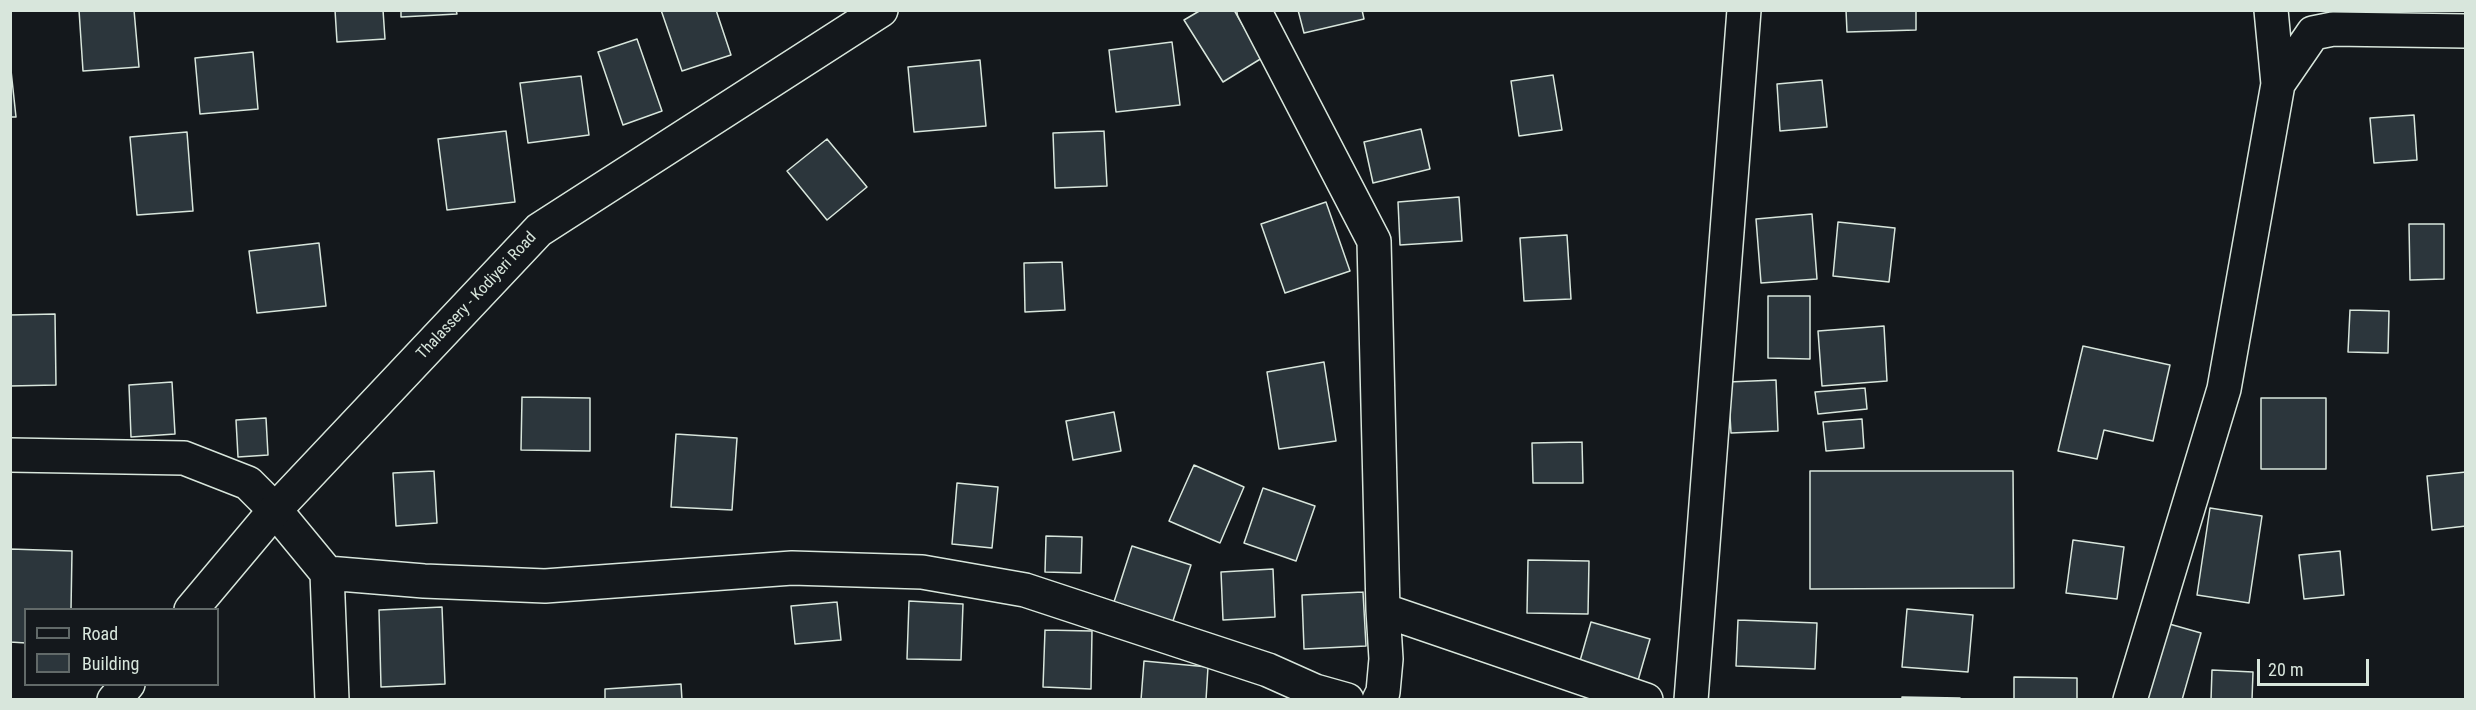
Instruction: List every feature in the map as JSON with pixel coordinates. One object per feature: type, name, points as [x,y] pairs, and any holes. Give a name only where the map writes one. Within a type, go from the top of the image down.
[{"type":"street","name":"Thalassery - Kodiyeri Road","points":[[192,608],[274,510],[539,230],[881,10]]},
{"type":"street","points":[[1254,10],[1374,242],[1386,659],[1383,692],[1379,699]]},
{"type":"street","points":[[1690,699],[1744,10]]},
{"type":"street","points":[[2130,699],[2224,389],[2278,84],[2271,10]]},
{"type":"street","points":[[2278,84],[2313,33],[2333,29],[2466,31]]},
{"type":"street","points":[[10,455],[184,458],[248,483],[327,573],[332,699]]},
{"type":"street","points":[[327,573],[424,581],[545,586],[792,568],[922,572],[1025,590],[1268,670],[1315,691],[1347,699]]},
{"type":"street","points":[[1383,610],[1646,699]]},
{"type":"street","points":[[114,699],[126,686]]},
{"type":"building","points":[[79,10],[134,10],[139,67],[83,71]]},
{"type":"building","points":[[335,10],[383,10],[385,39],[337,42]]},
{"type":"building","points":[[401,10],[456,10],[457,14],[401,17]]},
{"type":"building","points":[[661,10],[716,10],[731,55],[682,71]]},
{"type":"building","points":[[1201,10],[1234,10],[1262,58],[1223,82],[1184,20]]},
{"type":"building","points":[[1298,10],[1362,10],[1364,19],[1304,33]]},
{"type":"building","points":[[1846,10],[1916,10],[1916,30],[1847,32]]},
{"type":"building","points":[[637,39],[662,111],[623,125],[598,52]]},
{"type":"building","points":[[1172,42],[1180,105],[1116,112],[1109,50]]},
{"type":"building","points":[[253,52],[258,109],[200,114],[195,58]]},
{"type":"building","points":[[980,60],[986,126],[914,132],[908,67]]},
{"type":"building","points":[[10,61],[16,117],[10,117]]},
{"type":"building","points":[[1553,75],[1562,130],[1519,136],[1511,81]]},
{"type":"building","points":[[581,76],[589,135],[528,143],[520,83]]},
{"type":"building","points":[[1822,80],[1827,127],[1780,131],[1777,84]]},
{"type":"building","points":[[2414,115],[2417,160],[2374,163],[2370,118]]},
{"type":"building","points":[[1421,129],[1430,169],[1373,183],[1364,142]]},
{"type":"building","points":[[506,131],[515,202],[447,210],[438,139]]},
{"type":"building","points":[[1104,131],[1107,186],[1055,188],[1053,133]]},
{"type":"building","points":[[187,132],[193,211],[137,215],[130,137]]},
{"type":"building","points":[[827,139],[867,187],[827,220],[787,171]]},
{"type":"building","points":[[1459,197],[1462,241],[1400,245],[1398,202]]},
{"type":"building","points":[[1326,202],[1350,271],[1285,293],[1261,224]]},
{"type":"building","points":[[1812,214],[1817,279],[1761,283],[1756,219]]},
{"type":"building","points":[[1838,222],[1895,228],[1889,282],[1833,276]]},
{"type":"building","points":[[2409,224],[2444,224],[2444,279],[2410,280]]},
{"type":"building","points":[[1567,235],[1571,299],[1524,301],[1520,238]]},
{"type":"building","points":[[319,243],[326,306],[257,313],[249,251]]},
{"type":"building","points":[[1062,262],[1065,310],[1025,312],[1024,263]]},
{"type":"building","points":[[1768,296],[1810,296],[1810,359],[1768,358]]},
{"type":"building","points":[[2350,310],[2389,311],[2388,353],[2348,352]]},
{"type":"building","points":[[55,314],[56,385],[10,386],[10,315]]},
{"type":"building","points":[[1884,326],[1887,381],[1822,386],[1818,331]]},
{"type":"building","points":[[2083,346],[2170,365],[2153,441],[2104,430],[2097,459],[2058,451]]},
{"type":"building","points":[[1324,362],[1336,441],[1279,449],[1267,372]]},
{"type":"building","points":[[1776,380],[1778,431],[1731,433],[1728,382]]},
{"type":"building","points":[[172,382],[175,434],[131,437],[129,385]]},
{"type":"building","points":[[1865,388],[1867,409],[1818,414],[1815,392]]},
{"type":"building","points":[[522,397],[590,398],[590,451],[521,450]]},
{"type":"building","points":[[2261,398],[2326,398],[2326,469],[2261,469]]},
{"type":"building","points":[[1114,412],[1121,451],[1073,460],[1066,421]]},
{"type":"building","points":[[266,418],[268,455],[238,457],[236,420]]},
{"type":"building","points":[[1862,419],[1864,448],[1826,451],[1823,422]]},
{"type":"building","points":[[676,434],[737,438],[732,510],[671,507]]},
{"type":"building","points":[[1582,442],[1583,483],[1533,483],[1532,443]]},
{"type":"building","points":[[1194,465],[1244,487],[1220,543],[1169,521]]},
{"type":"building","points":[[434,471],[437,523],[396,526],[393,473]]},
{"type":"building","points":[[1810,471],[2013,471],[2014,588],[1810,589]]},
{"type":"building","points":[[2466,472],[2466,526],[2432,530],[2427,476]]},
{"type":"building","points":[[957,483],[998,487],[992,548],[952,544]]},
{"type":"building","points":[[1263,488],[1315,506],[1296,561],[1244,543]]},
{"type":"building","points":[[2210,508],[2262,516],[2249,603],[2197,595]]},
{"type":"building","points":[[1046,536],[1082,537],[1081,573],[1045,572]]},
{"type":"building","points":[[2073,540],[2124,547],[2117,599],[2066,593]]},
{"type":"building","points":[[1132,546],[1191,565],[1172,624],[1113,605]]},
{"type":"building","points":[[10,549],[72,551],[71,608],[24,608],[24,643],[10,642]]},
{"type":"building","points":[[2340,551],[2344,595],[2304,599],[2299,555]]},
{"type":"building","points":[[1528,560],[1589,561],[1588,614],[1527,613]]},
{"type":"building","points":[[1273,569],[1275,617],[1223,620],[1221,572]]},
{"type":"building","points":[[1363,592],[1366,646],[1304,649],[1302,595]]},
{"type":"building","points":[[909,601],[963,604],[961,660],[907,659]]},
{"type":"building","points":[[837,602],[841,640],[795,644],[791,606]]},
{"type":"building","points":[[442,607],[445,684],[381,687],[379,610]]},
{"type":"building","points":[[1907,609],[1973,615],[1968,672],[1902,667]]},
{"type":"building","points":[[1738,620],[1817,623],[1815,669],[1736,666]]},
{"type":"building","points":[[1591,622],[1650,639],[1637,684],[1578,668]]},
{"type":"building","points":[[2166,623],[2201,633],[2182,700],[2145,700]]},
{"type":"building","points":[[1045,630],[1092,631],[1091,689],[1043,687]]},
{"type":"building","points":[[1144,661],[1208,667],[1206,700],[1141,700]]},
{"type":"building","points":[[2212,670],[2253,672],[2252,700],[2211,700]]},
{"type":"building","points":[[2014,677],[2077,678],[2077,700],[2014,700]]},
{"type":"building","points":[[681,684],[682,700],[605,700],[605,689]]},
{"type":"building","points":[[1902,697],[1960,698],[1960,700],[1902,700]]}]
